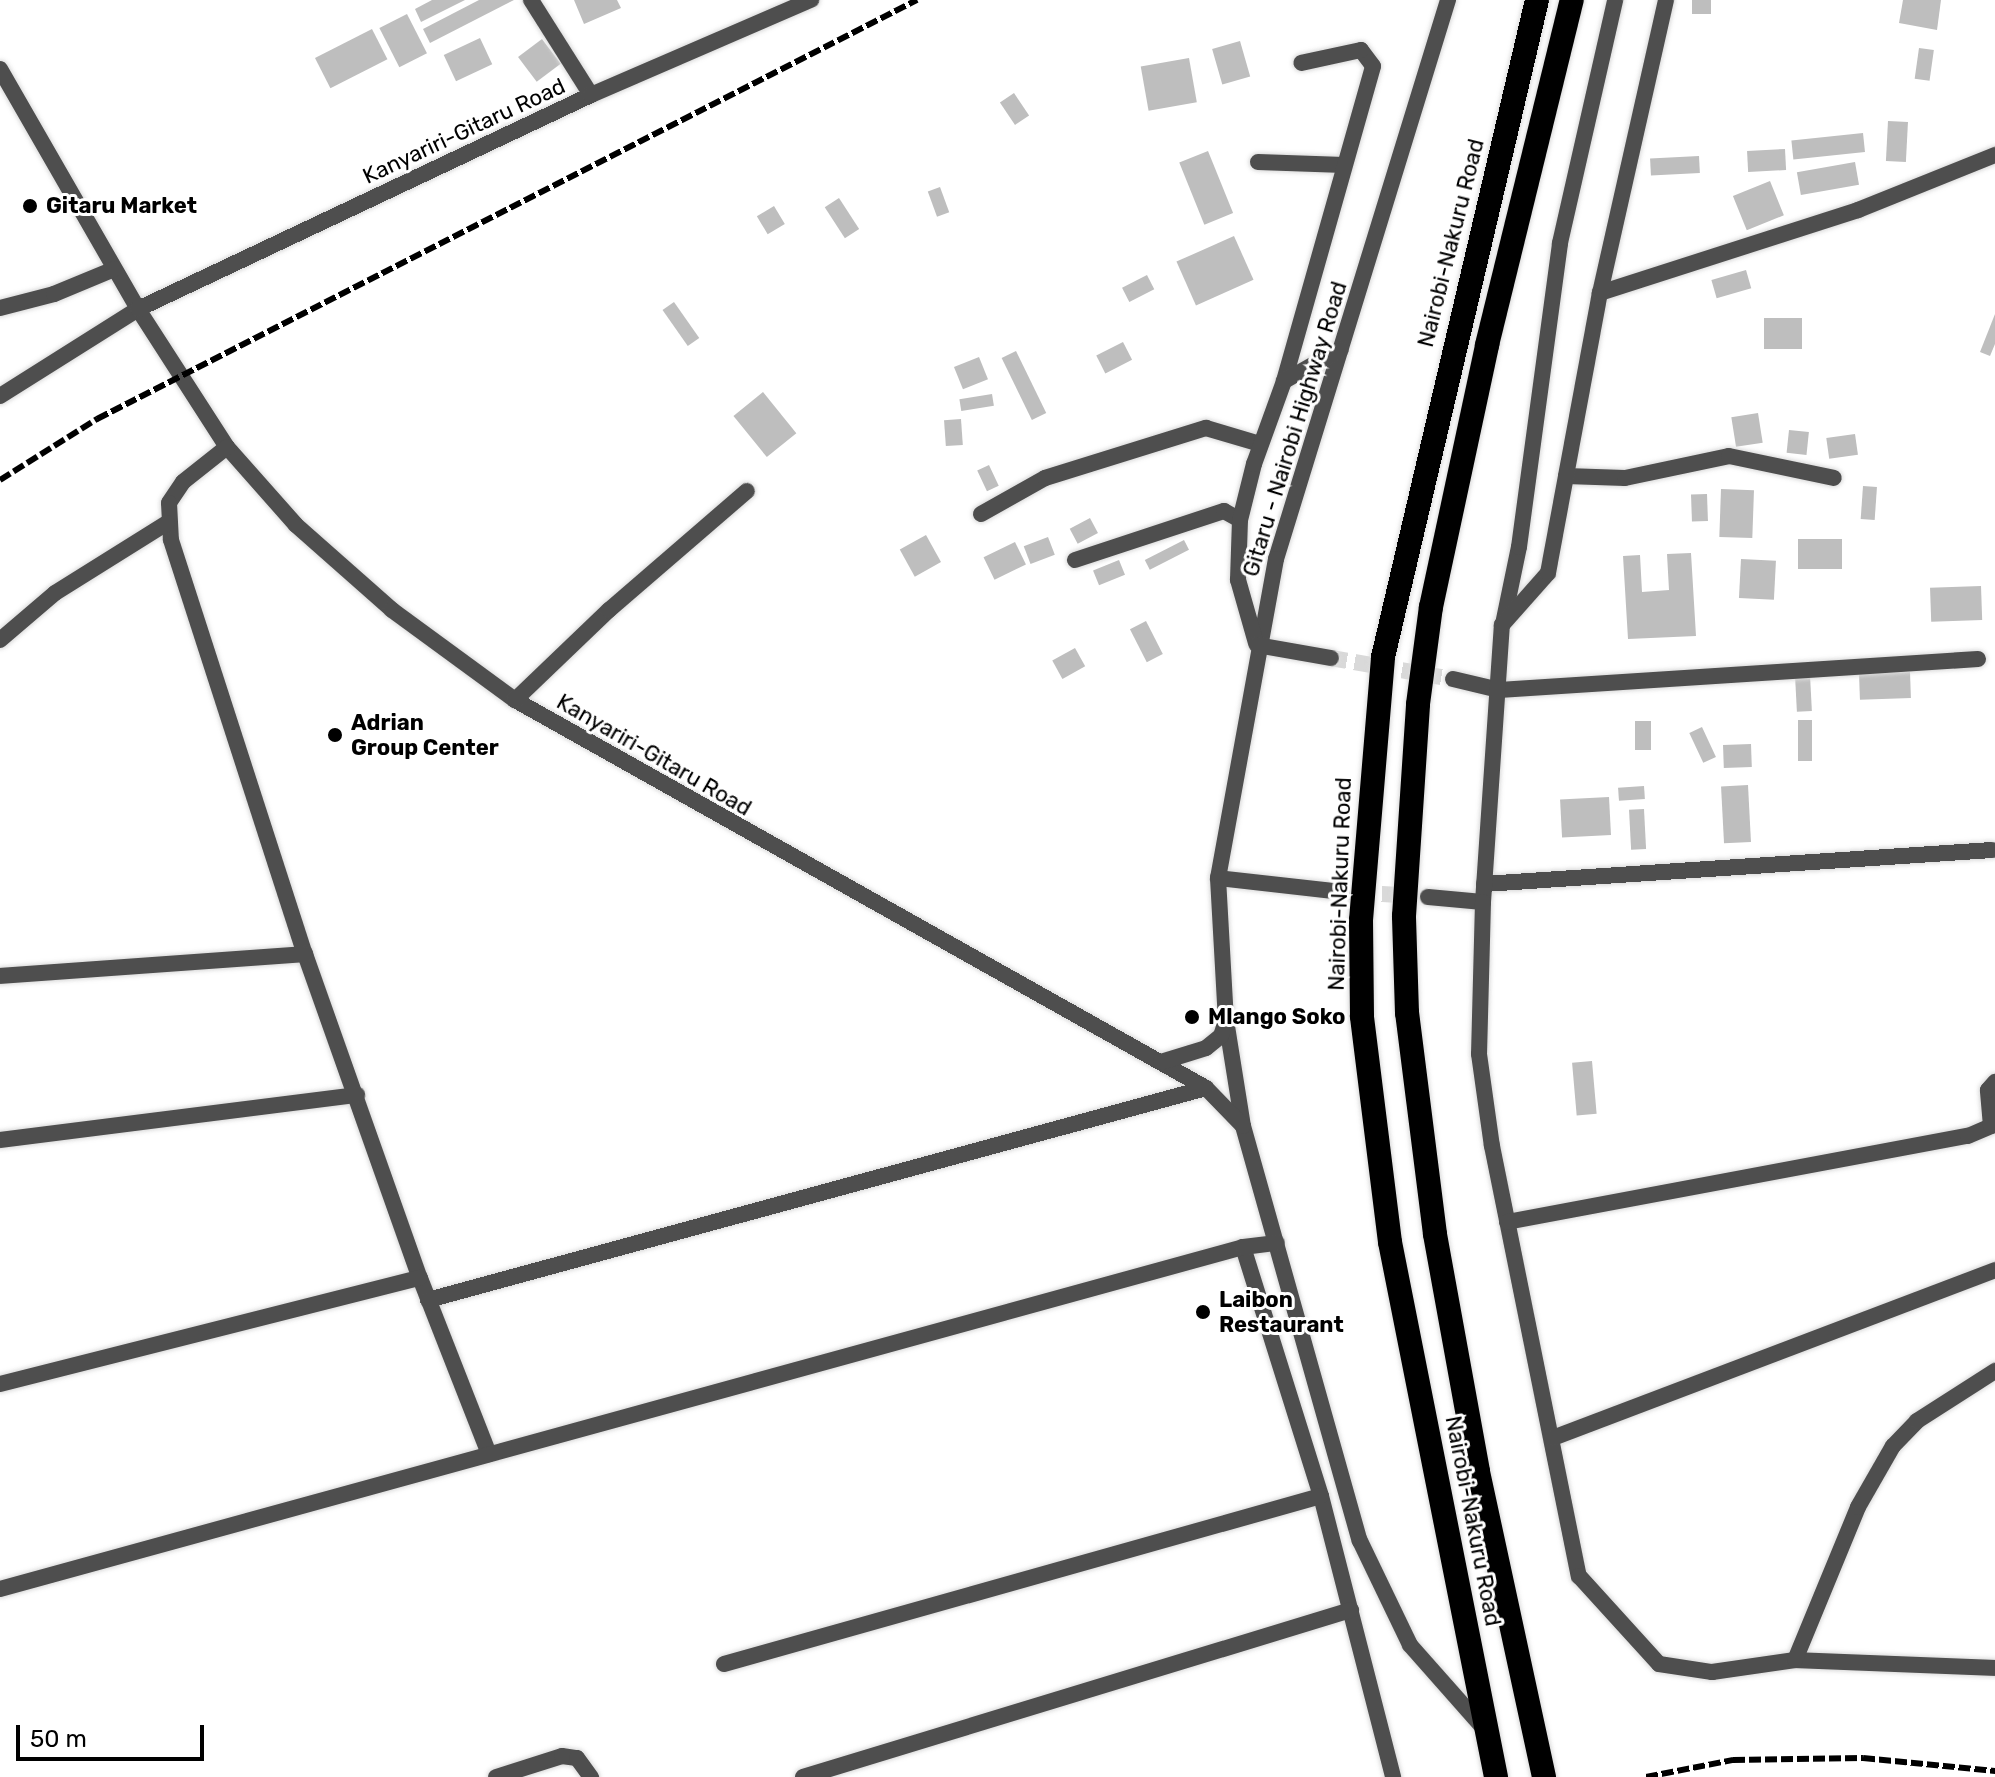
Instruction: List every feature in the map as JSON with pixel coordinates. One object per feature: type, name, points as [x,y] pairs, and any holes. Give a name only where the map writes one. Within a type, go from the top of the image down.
[{"type":"highway","name":"Nairobi-Nakuru Road","points":[[1495,1772],[1390,1242],[1362,1016],[1361,920],[1374,722],[1394,601],[1537,0]]},
{"type":"highway","name":"Nairobi-Nakuru Road","points":[[1544,1777],[1435,1234],[1407,1013],[1404,916],[1418,704],[1431,607],[1491,330],[1572,0]]},
{"type":"street","points":[[531,0],[591,95]]},
{"type":"street","name":"Kanyariri-Gitaru Road","points":[[0,396],[138,309],[591,95],[811,0]]},
{"type":"street","name":"Gitaru - Nairobi Highway Road","points":[[1243,1126],[1226,1020],[1218,878],[1234,806],[1257,645],[1276,559],[1448,0]]},
{"type":"street","points":[[1615,0],[1560,243],[1519,547],[1502,625],[1483,902],[1479,1054],[1507,1222],[1579,1576],[1659,1664],[1712,1672],[1795,1660],[1995,1668]]},
{"type":"street","points":[[1502,625],[1548,573],[1600,293],[1666,0]]},
{"type":"street","points":[[1301,63],[1361,50],[1370,55],[1371,82],[1344,165],[1284,381],[1260,444],[1240,520],[1238,580],[1257,645],[1331,658]]},
{"type":"street","name":"Kanyariri-Gitaru Road","points":[[0,69],[138,309],[227,447],[335,560],[515,700],[1206,1088],[1243,1126]]},
{"type":"street","points":[[1600,293],[1858,210],[1995,155]]},
{"type":"street","points":[[1258,162],[1344,165]]},
{"type":"street","points":[[0,308],[54,294],[114,269]]},
{"type":"street","points":[[1284,381],[1341,349]]},
{"type":"street","points":[[981,514],[1045,478],[1206,428],[1260,444]]},
{"type":"street","points":[[227,447],[183,482],[169,503],[167,523],[305,954],[428,1300],[489,1454]]},
{"type":"street","points":[[1566,476],[1625,478],[1729,456],[1834,478]]},
{"type":"street","points":[[515,700],[609,610],[747,491]]},
{"type":"street","points":[[1075,560],[1224,511],[1240,520]]},
{"type":"street","points":[[0,640],[55,593],[167,523]]},
{"type":"street","points":[[1453,679],[1499,690],[1978,659]]},
{"type":"street","points":[[1484,884],[1992,850]]},
{"type":"street","points":[[1218,878],[1334,891]]},
{"type":"street","points":[[1428,897],[1483,902]]},
{"type":"street","points":[[0,976],[305,954]]},
{"type":"street","points":[[1161,1062],[1206,1048],[1221,1036],[1226,1020]]},
{"type":"street","points":[[1507,1222],[1968,1136],[1991,1126],[1988,1090],[1995,1082]]},
{"type":"street","points":[[428,1300],[1206,1088]]},
{"type":"street","points":[[0,1140],[357,1095]]},
{"type":"street","points":[[1243,1126],[1360,1541],[1410,1645],[1487,1732]]},
{"type":"street","points":[[0,1589],[1243,1247],[1277,1243]]},
{"type":"street","points":[[1243,1247],[1321,1496],[1393,1777]]},
{"type":"street","points":[[1553,1438],[1995,1270]]},
{"type":"street","points":[[0,1384],[420,1278]]},
{"type":"street","points":[[1795,1660],[1858,1507],[1893,1446],[1917,1421],[1995,1371]]},
{"type":"street","points":[[724,1664],[1321,1496]]},
{"type":"street","points":[[803,1777],[1351,1610]]},
{"type":"street","points":[[496,1777],[562,1756],[577,1758],[591,1777]]},
{"type":"building","points":[[432,0],[465,0],[421,22],[415,9]]},
{"type":"building","points":[[479,0],[514,0],[430,43],[423,29]]},
{"type":"building","points":[[574,0],[617,0],[621,8],[584,24]]},
{"type":"building","points":[[1692,0],[1711,0],[1711,14],[1692,14]]},
{"type":"building","points":[[1903,0],[1941,0],[1937,30],[1899,23]]},
{"type":"building","points":[[407,14],[427,53],[399,67],[379,28]]},
{"type":"building","points":[[372,29],[387,59],[330,88],[315,58]]},
{"type":"building","points":[[480,38],[492,64],[456,81],[444,55]]},
{"type":"building","points":[[542,39],[561,64],[537,82],[518,57]]},
{"type":"building","points":[[1240,41],[1250,77],[1222,85],[1212,49]]},
{"type":"building","points":[[1919,48],[1934,50],[1930,81],[1915,79]]},
{"type":"building","points":[[1189,58],[1197,102],[1149,111],[1141,67]]},
{"type":"building","points":[[1014,93],[1029,115],[1015,125],[1000,103]]},
{"type":"building","points":[[1888,121],[1908,122],[1906,162],[1886,161]]},
{"type":"building","points":[[1863,133],[1865,152],[1793,159],[1791,141]]},
{"type":"building","points":[[1785,149],[1786,170],[1748,172],[1747,151]]},
{"type":"building","points":[[1208,151],[1233,213],[1204,225],[1179,163]]},
{"type":"building","points":[[1699,156],[1700,173],[1651,176],[1650,159]]},
{"type":"building","points":[[1855,162],[1859,185],[1801,195],[1797,172]]},
{"type":"building","points":[[1770,181],[1784,215],[1747,230],[1733,196]]},
{"type":"building","points":[[940,187],[949,212],[937,217],[928,191]]},
{"type":"building","points":[[839,198],[859,229],[845,238],[825,207]]},
{"type":"building","points":[[774,206],[785,224],[768,234],[757,216]]},
{"type":"building","points":[[1234,236],[1254,280],[1196,305],[1176,262]]},
{"type":"building","points":[[1746,270],[1751,288],[1717,298],[1711,280]]},
{"type":"building","points":[[1147,275],[1154,289],[1129,302],[1122,288]]},
{"type":"building","points":[[674,302],[699,338],[688,346],[663,310]]},
{"type":"building","points":[[1995,314],[1995,344],[1990,356],[1980,352]]},
{"type":"building","points":[[1764,318],[1802,318],[1802,349],[1764,349]]},
{"type":"building","points":[[1123,342],[1132,360],[1105,373],[1096,356]]},
{"type":"building","points":[[1016,351],[1046,413],[1032,420],[1002,358]]},
{"type":"building","points":[[979,357],[988,379],[963,389],[954,367]]},
{"type":"building","points":[[763,392],[796,433],[767,457],[733,416]]},
{"type":"building","points":[[992,394],[994,406],[961,411],[959,399]]},
{"type":"building","points":[[1758,413],[1763,443],[1736,447],[1731,417]]},
{"type":"building","points":[[961,419],[963,445],[946,446],[944,420]]},
{"type":"building","points":[[1789,430],[1809,432],[1806,455],[1787,453]]},
{"type":"building","points":[[1855,434],[1858,455],[1829,459],[1826,438]]},
{"type":"building","points":[[989,465],[999,486],[987,491],[977,470]]},
{"type":"building","points":[[1863,486],[1877,487],[1875,520],[1861,519]]},
{"type":"building","points":[[1721,489],[1754,490],[1752,538],[1719,537]]},
{"type":"building","points":[[1707,494],[1708,521],[1692,522],[1691,495]]},
{"type":"building","points":[[1090,518],[1098,533],[1078,544],[1070,529]]},
{"type":"building","points":[[926,535],[941,562],[915,577],[900,550]]},
{"type":"building","points":[[1048,537],[1055,555],[1031,564],[1024,546]]},
{"type":"building","points":[[1798,539],[1842,539],[1842,569],[1798,569]]},
{"type":"building","points":[[1184,540],[1189,550],[1150,570],[1145,560]]},
{"type":"building","points":[[1015,542],[1026,564],[995,580],[984,557]]},
{"type":"building","points":[[1691,553],[1696,636],[1628,639],[1623,556],[1640,555],[1642,592],[1669,590],[1667,554]]},
{"type":"building","points":[[1741,559],[1776,561],[1774,600],[1739,598]]},
{"type":"building","points":[[1119,560],[1125,575],[1099,585],[1093,570]]},
{"type":"building","points":[[1981,586],[1982,620],[1931,622],[1930,588]]},
{"type":"building","points":[[1146,621],[1163,654],[1147,662],[1130,629]]},
{"type":"building","points":[[1075,648],[1085,666],[1062,679],[1052,661]]},
{"type":"building","points":[[1910,672],[1911,698],[1860,700],[1859,674]]},
{"type":"building","points":[[1810,675],[1812,711],[1797,712],[1795,676]]},
{"type":"building","points":[[1798,720],[1812,720],[1812,761],[1798,761]]},
{"type":"building","points":[[1635,721],[1651,721],[1651,750],[1635,750]]},
{"type":"building","points":[[1702,727],[1716,757],[1703,763],[1689,733]]},
{"type":"building","points":[[1751,744],[1752,767],[1724,768],[1723,745]]},
{"type":"building","points":[[1748,785],[1751,842],[1724,843],[1721,786]]},
{"type":"building","points":[[1644,786],[1645,799],[1619,801],[1618,788]]},
{"type":"building","points":[[1609,797],[1611,835],[1562,838],[1560,800]]},
{"type":"building","points":[[1644,809],[1646,849],[1631,850],[1629,810]]},
{"type":"building","points":[[1592,1061],[1597,1114],[1577,1116],[1572,1063]]},
{"type":"tunnel","points":[[1331,658],[1453,679]]},
{"type":"tunnel","points":[[1334,891],[1415,896]]},
{"type":"railway","points":[[0,480],[97,419],[917,0]]},
{"type":"railway","points":[[1646,1777],[1733,1760],[1863,1758],[1995,1771]]},
{"type":"place","name":"Gitaru Market","points":[[30,206]]},
{"type":"place","name":"Adrian Group Center","points":[[335,735]]},
{"type":"place","name":"Mlango Soko","points":[[1192,1017]]},
{"type":"place","name":"Laibon Restaurant","points":[[1203,1312]]}]
